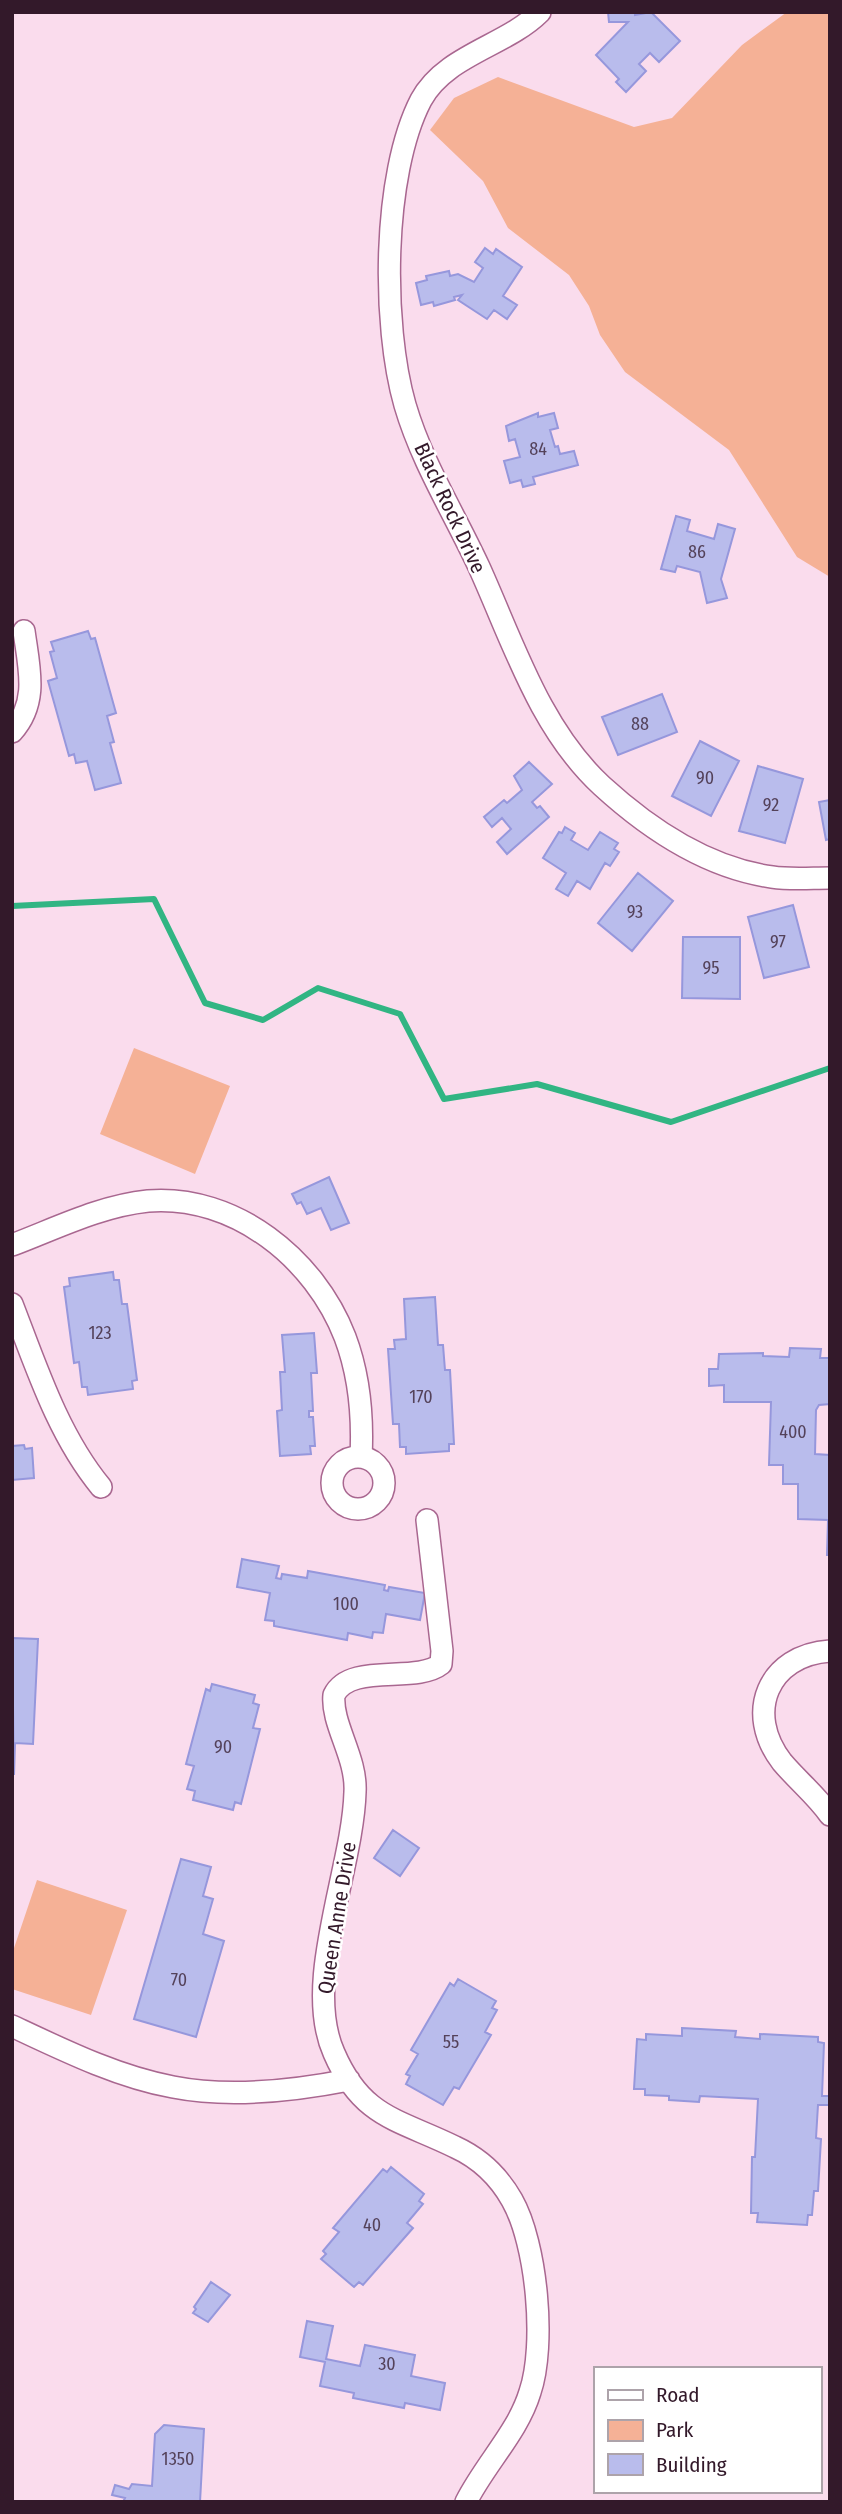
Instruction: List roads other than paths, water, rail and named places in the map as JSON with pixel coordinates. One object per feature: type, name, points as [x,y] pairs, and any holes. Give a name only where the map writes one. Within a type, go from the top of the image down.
[{"type":"street","name":"Black Rock Drive","points":[[540,12],[521,30],[457,64],[438,79],[422,98],[410,126],[398,178],[390,239],[393,342],[406,406],[430,473],[479,567],[522,668],[559,732],[600,784],[648,824],[718,862],[772,877],[830,878]]},
{"type":"street","points":[[12,732],[23,720],[31,695],[24,631]]},
{"type":"street","points":[[12,1245],[85,1215],[150,1201],[195,1205],[220,1212],[264,1233],[293,1258],[312,1280],[344,1336],[356,1379],[361,1457]]},
{"type":"street","points":[[12,1304],[54,1410],[85,1465],[101,1487]]},
{"type":"street","name":"Queen Anne Drive","points":[[427,1520],[442,1651],[441,1664],[428,1670],[348,1681],[334,1695],[334,1708],[352,1760],[356,1790],[325,1976],[324,2013],[334,2054],[366,2103],[384,2117],[454,2147],[485,2166],[514,2203],[526,2240],[537,2303],[538,2348],[534,2377],[524,2408],[466,2502]]},
{"type":"street","points":[[830,1651],[803,1656],[788,1663],[773,1679],[765,1701],[765,1719],[781,1761],[830,1815]]},
{"type":"street","points":[[12,2026],[145,2080],[192,2090],[217,2092],[315,2087],[349,2080]]},
{"type":"waterway","points":[[12,906],[154,899],[205,1003],[263,1020],[318,988],[400,1014],[444,1099],[537,1084],[671,1122],[830,1068]]}]
